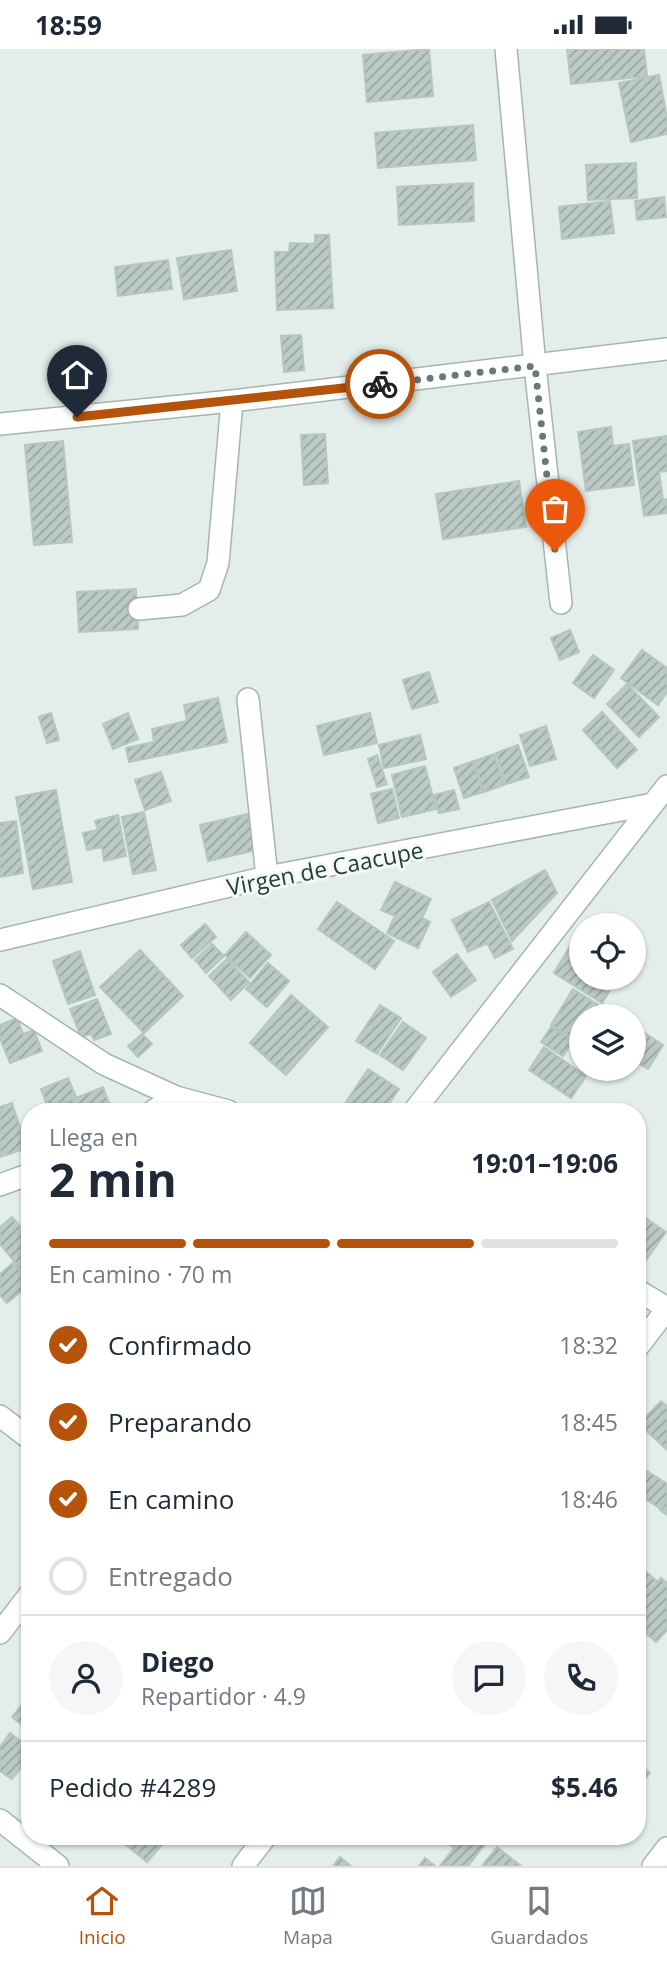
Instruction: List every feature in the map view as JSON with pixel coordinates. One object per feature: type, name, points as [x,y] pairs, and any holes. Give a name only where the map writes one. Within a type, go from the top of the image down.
[{"type":"street","points":[[506,49],[535,366],[561,603]]},
{"type":"street","points":[[0,424],[232,401],[667,349]]},
{"type":"street","points":[[139,609],[182,605],[209,590],[218,563],[232,401]]},
{"type":"street","points":[[248,699],[267,877]]},
{"type":"street","points":[[420,1103],[667,786]]},
{"type":"street","name":"Virgen de Caacupe","points":[[0,940],[267,877],[653,804]]},
{"type":"street","points":[[0,995],[104,1064],[176,1097],[198,1103]]},
{"type":"street","points":[[166,1103],[176,1097]]},
{"type":"street","points":[[0,1185],[21,1177]]},
{"type":"street","points":[[646,1295],[667,1308],[646,1336]]},
{"type":"street","points":[[0,1416],[21,1432]]},
{"type":"street","points":[[0,1633],[21,1606]]},
{"type":"street","points":[[0,1820],[21,1837]]},
{"type":"street","points":[[32,1845],[58,1866]]},
{"type":"street","points":[[243,1866],[260,1845]]},
{"type":"street","points":[[653,1866],[667,1848]]},
{"type":"building","points":[[429,49],[433,96],[367,102],[363,55]]},
{"type":"building","points":[[567,49],[644,49],[647,76],[571,84]]},
{"type":"building","points":[[659,75],[667,118],[667,134],[631,142],[619,83]]},
{"type":"building","points":[[473,125],[476,160],[378,168],[375,133]]},
{"type":"building","points":[[636,163],[637,198],[588,200],[586,165]]},
{"type":"building","points":[[473,183],[474,221],[399,225],[397,187]]},
{"type":"building","points":[[664,197],[666,217],[637,220],[635,201]]},
{"type":"building","points":[[610,201],[614,233],[562,239],[559,207]]},
{"type":"building","points":[[315,235],[329,235],[333,308],[277,310],[275,252],[289,252],[290,243],[315,244]]},
{"type":"building","points":[[231,250],[237,291],[184,299],[177,258]]},
{"type":"building","points":[[168,260],[172,289],[118,296],[115,267]]},
{"type":"building","points":[[301,335],[304,370],[284,372],[281,336]]},
{"type":"building","points":[[611,427],[613,446],[629,444],[634,485],[586,491],[578,432]]},
{"type":"building","points":[[325,434],[328,483],[304,485],[301,435]]},
{"type":"building","points":[[667,436],[667,471],[659,472],[663,500],[667,499],[667,513],[644,516],[633,441]]},
{"type":"building","points":[[63,441],[72,542],[34,545],[25,445]]},
{"type":"building","points":[[519,481],[526,527],[443,539],[436,494]]},
{"type":"building","points":[[136,589],[138,629],[79,632],[77,592]]},
{"type":"building","points":[[570,630],[579,652],[560,660],[551,638]]},
{"type":"building","points":[[642,650],[667,668],[667,692],[658,705],[621,678]]},
{"type":"building","points":[[593,655],[614,670],[594,698],[573,683]]},
{"type":"building","points":[[429,672],[438,702],[412,709],[403,680]]},
{"type":"building","points":[[627,684],[659,717],[639,737],[607,704]]},
{"type":"building","points":[[218,698],[227,742],[129,762],[126,748],[154,742],[152,729],[187,721],[184,705]]},
{"type":"building","points":[[602,712],[637,750],[617,768],[583,730]]},
{"type":"building","points":[[51,713],[59,740],[47,743],[39,717]]},
{"type":"building","points":[[128,713],[138,739],[113,749],[103,724]]},
{"type":"building","points":[[370,713],[377,743],[324,755],[317,726]]},
{"type":"building","points":[[546,726],[556,759],[530,766],[520,735]]},
{"type":"building","points":[[420,735],[426,759],[384,768],[379,745]]},
{"type":"building","points":[[518,745],[529,777],[506,784],[496,753]]},
{"type":"building","points":[[494,754],[504,785],[484,792],[474,761]]},
{"type":"building","points":[[377,755],[387,784],[377,787],[368,759]]},
{"type":"building","points":[[473,761],[483,792],[464,798],[454,768]]},
{"type":"building","points":[[425,766],[436,809],[402,817],[392,775]]},
{"type":"building","points":[[161,772],[171,801],[145,810],[135,780]]},
{"type":"building","points":[[392,789],[399,818],[378,823],[371,794]]},
{"type":"building","points":[[56,790],[72,882],[33,889],[16,797]]},
{"type":"building","points":[[454,790],[459,809],[439,813],[434,795]]},
{"type":"building","points":[[144,812],[156,870],[133,874],[122,817]]},
{"type":"building","points":[[248,814],[257,850],[208,861],[200,825]]},
{"type":"building","points":[[118,815],[126,856],[104,861],[102,847],[87,850],[83,833],[98,830],[95,821]]},
{"type":"building","points":[[16,821],[23,873],[0,877],[0,823]]},
{"type":"building","points":[[545,870],[557,893],[512,941],[492,900]]},
{"type":"building","points":[[395,882],[431,899],[422,918],[430,922],[418,948],[387,933],[395,916],[381,910]]},
{"type":"building","points":[[337,902],[394,941],[375,969],[318,929]]},
{"type":"building","points":[[489,902],[513,949],[495,958],[487,943],[468,952],[452,920]]},
{"type":"building","points":[[205,924],[216,937],[192,958],[181,945]]},
{"type":"building","points":[[246,932],[271,955],[250,978],[225,955]]},
{"type":"building","points":[[212,944],[224,956],[206,973],[195,960]]},
{"type":"building","points":[[569,948],[569,982],[554,973]]},
{"type":"building","points":[[140,950],[183,996],[144,1033],[100,987]]},
{"type":"building","points":[[80,951],[95,995],[68,1004],[53,961]]},
{"type":"building","points":[[457,954],[476,980],[451,997],[433,972]]},
{"type":"building","points":[[227,959],[249,982],[231,1000],[209,976]]},
{"type":"building","points":[[268,963],[289,981],[267,1007],[246,989]]},
{"type":"building","points":[[572,990],[597,1004],[569,1004],[569,1036],[551,1025]]},
{"type":"building","points":[[581,990],[610,990],[602,1003]]},
{"type":"building","points":[[291,995],[328,1027],[286,1075],[250,1043]]},
{"type":"building","points":[[97,999],[111,1034],[94,1040],[91,1034],[81,1037],[70,1009]]},
{"type":"building","points":[[380,1005],[401,1018],[377,1054],[356,1041]]},
{"type":"building","points":[[17,1018],[23,1034],[34,1030],[42,1051],[10,1063],[0,1038],[0,1025]]},
{"type":"building","points":[[403,1022],[426,1038],[403,1070],[380,1055]]},
{"type":"building","points":[[551,1027],[569,1038],[569,1046],[563,1056],[541,1042]]},
{"type":"building","points":[[142,1034],[152,1044],[138,1057],[128,1046]]},
{"type":"building","points":[[646,1034],[663,1045],[648,1069],[646,1068]]},
{"type":"building","points":[[544,1047],[569,1064],[569,1081],[583,1081],[571,1098],[529,1070]]},
{"type":"building","points":[[368,1069],[399,1089],[389,1103],[345,1103]]},
{"type":"building","points":[[68,1078],[76,1097],[61,1103],[46,1103],[41,1089]]},
{"type":"building","points":[[103,1087],[109,1103],[64,1103]]},
{"type":"building","points":[[12,1103],[21,1130],[21,1150],[0,1157],[0,1107]]},
{"type":"building","points":[[12,1217],[21,1228],[21,1270],[0,1244],[0,1227]]},
{"type":"building","points":[[646,1218],[666,1232],[646,1260]]},
{"type":"building","points":[[13,1263],[21,1273],[21,1291],[7,1303],[0,1295],[0,1274]]},
{"type":"building","points":[[661,1401],[667,1406],[667,1450],[646,1430],[646,1417]]},
{"type":"building","points":[[646,1472],[667,1484],[667,1497],[659,1508],[646,1499]]},
{"type":"building","points":[[667,1500],[667,1515],[660,1510]]},
{"type":"building","points":[[646,1572],[658,1582],[661,1578],[667,1583],[667,1630],[656,1642],[646,1633]]},
{"type":"building","points":[[21,1706],[21,1724],[12,1717]]},
{"type":"building","points":[[10,1733],[21,1741],[21,1768],[12,1779],[0,1771],[0,1747]]},
{"type":"building","points":[[126,1845],[162,1845],[147,1862]]},
{"type":"building","points":[[450,1845],[484,1845],[468,1866],[440,1866],[454,1848]]},
{"type":"building","points":[[497,1847],[521,1866],[482,1866]]},
{"type":"building","points":[[340,1857],[351,1866],[333,1866]]},
{"type":"building","points":[[425,1858],[435,1866],[419,1866]]},
{"type":"way so far","points":[[380,384],[535,366],[555,551]]},
{"type":"route","points":[[77,417],[380,384]]}]
